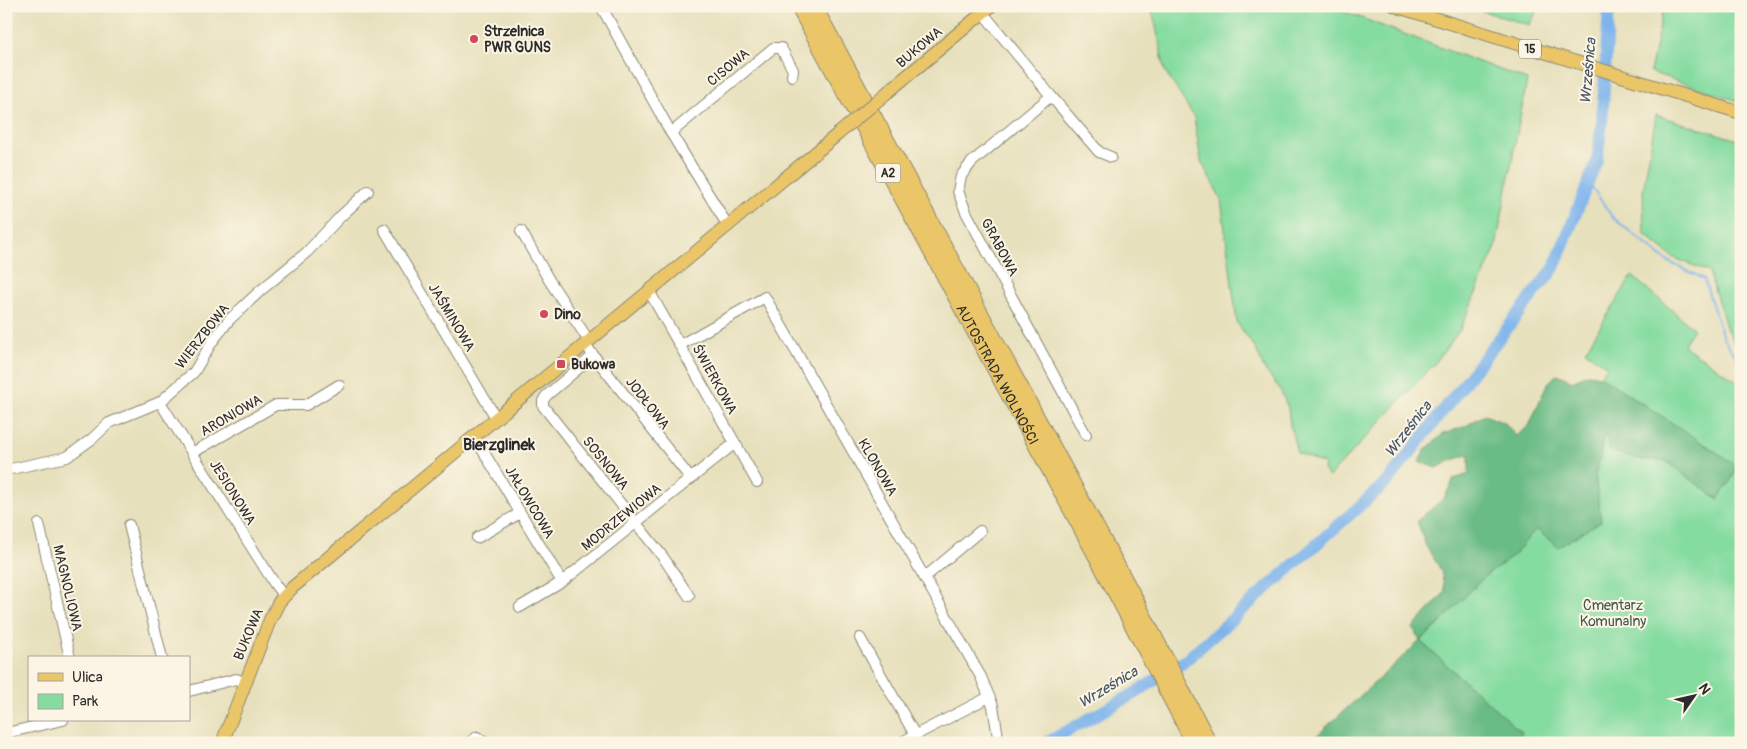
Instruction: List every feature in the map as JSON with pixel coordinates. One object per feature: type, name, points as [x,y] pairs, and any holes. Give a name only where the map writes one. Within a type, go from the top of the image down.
[{"type":"highway","name":"AUTOSTRADA WOLNOŚCI","points":[[798,6],[1173,685],[1210,743]]},
{"type":"highway","name":"AUTOSTRADA WOLNOŚCI","points":[[814,6],[1160,661]]},
{"type":"highway","name":"AUTOSTRADA WOLNOŚCI","points":[[1173,685],[1194,743]]},
{"type":"main road","name":"15","points":[[1395,6],[1741,113]]},
{"type":"main road","name":"BUKOWA","points":[[222,743],[270,620],[284,596],[586,342],[987,10]]},
{"type":"street","points":[[601,6],[671,133],[728,226]]},
{"type":"street","points":[[987,10],[1051,96],[1099,152],[1111,157]]},
{"type":"street","name":"CISOWA","points":[[671,133],[773,48],[780,48],[793,70],[792,76]]},
{"type":"street","name":"GRABOWA","points":[[1051,96],[972,162],[961,176],[958,192],[966,212],[1086,435]]},
{"type":"street","name":"WIERZBOWA","points":[[6,470],[68,457],[109,423],[160,402],[194,372],[212,342],[229,320],[307,252],[368,191]]},
{"type":"street","name":"JAŚMINOWA","points":[[384,230],[496,418]]},
{"type":"street","name":"JODŁOWA","points":[[521,231],[593,356],[691,479]]},
{"type":"street","name":"ŚWIERKOWA","points":[[649,291],[757,482]]},
{"type":"street","name":"KLONOWA","points":[[680,345],[765,297],[981,677],[993,706],[999,743]]},
{"type":"street","name":"SOSNOWA","points":[[593,356],[546,396],[542,406],[636,522],[663,557],[689,596]]},
{"type":"street","name":"ARONIOWA","points":[[192,453],[276,405],[306,405],[339,385]]},
{"type":"street","name":"JESIONOWA","points":[[160,402],[284,596]]},
{"type":"street","name":"JAŁOWCOWA","points":[[474,436],[562,582]]},
{"type":"street","name":"MODRZEWIOWA","points":[[520,607],[562,582],[735,443]]},
{"type":"street","points":[[477,538],[520,513]]},
{"type":"street","name":"MAGNOLIOWA","points":[[39,524],[70,656]]},
{"type":"street","points":[[128,525],[161,656]]},
{"type":"street","points":[[924,577],[980,531]]},
{"type":"street","points":[[860,638],[915,736]]},
{"type":"street","points":[[190,691],[236,679],[245,682]]},
{"type":"street","points":[[900,743],[989,697]]},
{"type":"street","points":[[6,733],[54,722]]},
{"type":"green space","points":[[1150,6],[1329,6],[1527,80],[1496,247],[1460,330],[1435,363],[1329,477],[1323,470],[1324,464],[1297,453],[1288,408],[1280,389],[1264,369],[1256,349],[1237,323],[1221,199],[1201,161],[1194,117],[1165,71]]},
{"type":"green space","points":[[1465,6],[1538,6],[1538,10],[1529,25]]},
{"type":"green space","points":[[1664,6],[1741,6],[1741,102],[1650,72]]},
{"type":"green space","points":[[1656,115],[1741,141],[1741,353],[1727,330],[1709,272],[1672,257],[1644,234],[1643,191]]},
{"type":"green space","name":"Cmentarz Komunalny","points":[[1632,276],[1694,329],[1683,345],[1741,384],[1741,533],[1736,536],[1741,543],[1741,725],[1734,743],[1514,743],[1522,733],[1420,641],[1439,625],[1624,392],[1600,376],[1607,366],[1585,351]]},
{"type":"green space","points":[[1557,374],[1573,381],[1587,374],[1600,376],[1738,466],[1718,499],[1664,460],[1644,460],[1610,451],[1606,433],[1602,440],[1600,459],[1595,474],[1601,521],[1558,547],[1536,529],[1511,558],[1485,576],[1420,641],[1413,628],[1445,592],[1441,570],[1426,546],[1417,521],[1444,498],[1454,479],[1469,474],[1469,454],[1437,468],[1419,462],[1425,450],[1443,434],[1466,426],[1484,415],[1505,423],[1516,436],[1529,426],[1547,384]]},
{"type":"green space","points":[[1420,641],[1522,733],[1514,743],[1309,743]]},
{"type":"waterway","name":"Wrześnica","points":[[1046,743],[1137,692],[1186,660],[1389,480],[1554,268],[1597,161],[1602,122],[1609,6]]},
{"type":"waterway","points":[[1588,181],[1613,218],[1667,261],[1704,279],[1723,338],[1741,364]]},
{"type":"place","name":"Strzelnica PWR GUNS","points":[[474,39]]},
{"type":"place","name":"Dino","points":[[544,314]]},
{"type":"place","name":"Bukowa","points":[[561,364]]},
{"type":"district","name":"Bierzglinek","points":[[499,444]]}]
